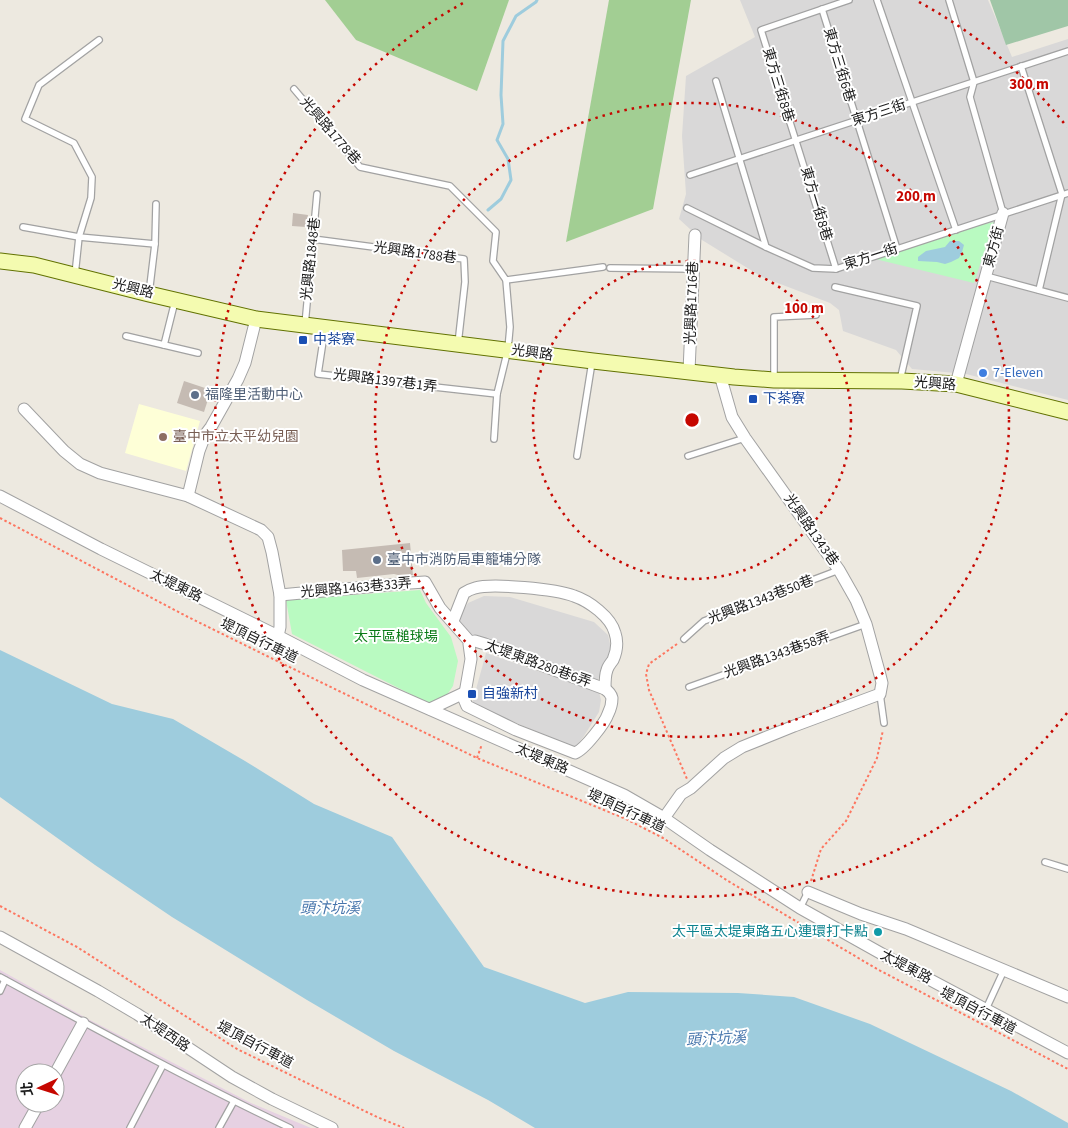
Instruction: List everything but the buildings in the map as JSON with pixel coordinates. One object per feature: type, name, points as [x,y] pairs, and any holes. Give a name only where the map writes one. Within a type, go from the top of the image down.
[{"type":"main road","name":"光興路","points":[[0,261],[34,264],[256,319],[720,375],[774,380],[902,381],[956,384],[1068,411]]},
{"type":"street","name":"東方街","points":[[956,384],[1003,213]]},
{"type":"street","name":"光興路1716巷","points":[[689,371],[695,236]]},
{"type":"street","points":[[24,409],[64,451],[80,464],[100,473],[188,496],[198,451],[205,435],[238,379],[245,363],[256,319]]},
{"type":"street","name":"光興路1343巷","points":[[720,375],[732,417],[839,570],[856,600],[866,624],[880,675],[882,683],[880,694]]},
{"type":"street","name":"太堤東路","points":[[0,496],[101,549],[363,680],[434,707],[486,734],[624,795],[664,818],[800,908],[891,960],[1068,1053]]},
{"type":"street","name":"光興路1463巷33弄","points":[[188,496],[260,530],[268,537],[280,595],[280,627],[278,636]]},
{"type":"street","name":"光興路1463巷33弄","points":[[280,595],[425,582],[440,608],[470,642]]},
{"type":"street","points":[[453,621],[464,593],[475,588],[505,587],[553,591],[574,596],[594,606],[612,624],[617,642],[613,659],[607,670],[605,689],[612,698],[608,715],[584,748],[575,753],[516,730],[467,706],[464,699],[471,660],[470,642]]},
{"type":"street","name":"太堤東路280巷6弄","points":[[470,642],[476,641],[485,644],[605,689]]},
{"type":"street","points":[[434,707],[466,692]]},
{"type":"street","points":[[664,818],[681,794],[691,788],[724,758],[742,747],[880,694]]},
{"type":"street","points":[[808,892],[861,914],[906,929],[1068,997]]},
{"type":"street","name":"太堤西路","points":[[0,937],[122,1005],[232,1077],[332,1128]]},
{"type":"street","points":[[61,1063],[83,1023]]},
{"type":"street","points":[[25,1128],[33,1113]]},
{"type":"lane","points":[[822,9],[849,0]]},
{"type":"lane","points":[[877,0],[956,230]]},
{"type":"lane","name":"東方街","points":[[950,0],[974,82],[970,97],[1003,213]]},
{"type":"lane","name":"東方三街8巷","points":[[796,140],[761,30],[822,9]]},
{"type":"lane","name":"東方三街6巷","points":[[822,9],[897,249]]},
{"type":"lane","points":[[75,275],[79,236],[90,198],[92,178],[74,143],[25,119],[39,85],[99,40]]},
{"type":"lane","name":"東方三街","points":[[690,175],[1068,51]]},
{"type":"lane","points":[[1021,66],[1065,194],[1039,290]]},
{"type":"lane","points":[[716,81],[766,247]]},
{"type":"lane","name":"光興路1778巷","points":[[294,89],[360,167],[450,186],[496,232],[493,261],[506,280],[510,327],[508,349],[497,394],[494,440]]},
{"type":"lane","name":"東方一街8巷","points":[[796,140],[836,268]]},
{"type":"lane","name":"光興路1848巷","points":[[305,325],[318,194]]},
{"type":"lane","name":"東方一街","points":[[687,208],[813,268],[836,268],[1065,194]]},
{"type":"lane","points":[[149,294],[155,244],[156,204]]},
{"type":"lane","points":[[23,227],[79,236],[155,244]]},
{"type":"lane","name":"光興路1788巷","points":[[313,239],[464,259],[465,282],[458,344]]},
{"type":"lane","points":[[506,280],[603,267]]},
{"type":"lane","points":[[610,268],[694,269]]},
{"type":"lane","points":[[986,276],[1068,298]]},
{"type":"lane","points":[[835,287],[917,306],[901,376],[902,381]]},
{"type":"lane","points":[[164,345],[176,300]]},
{"type":"lane","points":[[774,380],[774,317],[816,314]]},
{"type":"lane","name":"光興路1397巷1弄","points":[[325,328],[318,374],[497,394]]},
{"type":"lane","points":[[126,336],[198,352]]},
{"type":"lane","points":[[577,456],[593,361]]},
{"type":"lane","points":[[688,456],[745,438]]},
{"type":"lane","name":"光興路1343巷50巷","points":[[684,639],[704,621],[839,570]]},
{"type":"lane","name":"光興路1343巷58弄","points":[[689,687],[866,624]]},
{"type":"lane","name":"光興路1343巷","points":[[880,694],[884,723]]},
{"type":"lane","points":[[1045,862],[1068,868]]},
{"type":"lane","points":[[800,908],[808,892]]},
{"type":"lane","points":[[986,1010],[1004,970]]},
{"type":"lane","points":[[0,991],[3,979],[234,1102],[290,1128]]},
{"type":"lane","points":[[130,1128],[163,1065]]},
{"type":"lane","points":[[219,1128],[234,1102]]},
{"type":"path","name":"堤頂自行車道","points":[[0,518],[254,650],[478,758],[626,819],[663,838],[728,881],[878,969],[1068,1069]]},
{"type":"path","points":[[684,639],[649,664],[646,674],[649,690],[691,788]]},
{"type":"path","points":[[808,892],[821,848],[846,821],[877,758],[884,723]]},
{"type":"path","points":[[478,758],[486,734]]},
{"type":"path","name":"堤頂自行車道","points":[[0,906],[77,947],[237,1049],[377,1118],[404,1128]]},
{"type":"shaded area","points":[[740,0],[988,0],[1012,57],[1068,39],[1068,400],[966,374],[912,369],[896,350],[843,331],[839,310],[830,303],[762,277],[702,240],[679,219],[686,194],[682,136],[686,76],[755,37]]},
{"type":"shaded area","points":[[990,0],[1068,0],[1068,26],[1006,45]]},
{"type":"shaded area","name":"臺中市立太平幼兒園","points":[[139,404],[200,421],[186,471],[125,453]]},
{"type":"shaded area","name":"自強新村","points":[[484,596],[510,597],[594,622],[608,635],[611,648],[598,680],[460,634],[459,617],[468,603]]},
{"type":"shaded area","name":"自強新村","points":[[486,653],[599,692],[601,700],[599,712],[575,748],[472,704]]},
{"type":"shaded area","points":[[0,970],[88,1019],[251,1103],[311,1128],[0,1128]]},
{"type":"green space","points":[[325,0],[509,0],[477,91],[356,40]]},
{"type":"green space","points":[[609,0],[691,0],[653,209],[566,242]]},
{"type":"green space","points":[[994,222],[974,283],[871,258],[871,254]]},
{"type":"green space","name":"太平區槌球場","points":[[420,590],[426,603],[451,637],[458,661],[453,686],[442,702],[430,704],[292,634],[286,600]]},
{"type":"water","points":[[950,241],[959,241],[964,245],[959,258],[945,264],[918,261],[918,257],[926,251],[945,247]]},
{"type":"water","name":"頭汴坑溪","points":[[0,650],[112,704],[173,719],[314,804],[392,837],[484,967],[585,1003],[628,992],[738,993],[794,997],[870,1024],[1011,1091],[1068,1123],[1068,1128],[535,1128],[488,1100],[394,1051],[172,917],[0,797]]},
{"type":"waterway","points":[[488,210],[501,199],[511,180],[508,159],[497,140],[503,124],[501,95],[503,41],[516,16],[537,0]]},
{"type":"place","name":"中茶寮","points":[[303,340]]},
{"type":"place","name":"7-Eleven","points":[[983,373]]},
{"type":"place","name":"福隆里活動中心","points":[[195,395]]},
{"type":"place","name":"下茶寮","points":[[753,399]]},
{"type":"place","name":"臺中市立太平幼兒園","points":[[163,437]]},
{"type":"place","name":"臺中市消防局車籠埔分隊","points":[[377,560]]},
{"type":"place","name":"自強新村","points":[[472,694]]},
{"type":"place","name":"太平區太堤東路五心連環打卡點","points":[[878,932]]}]
